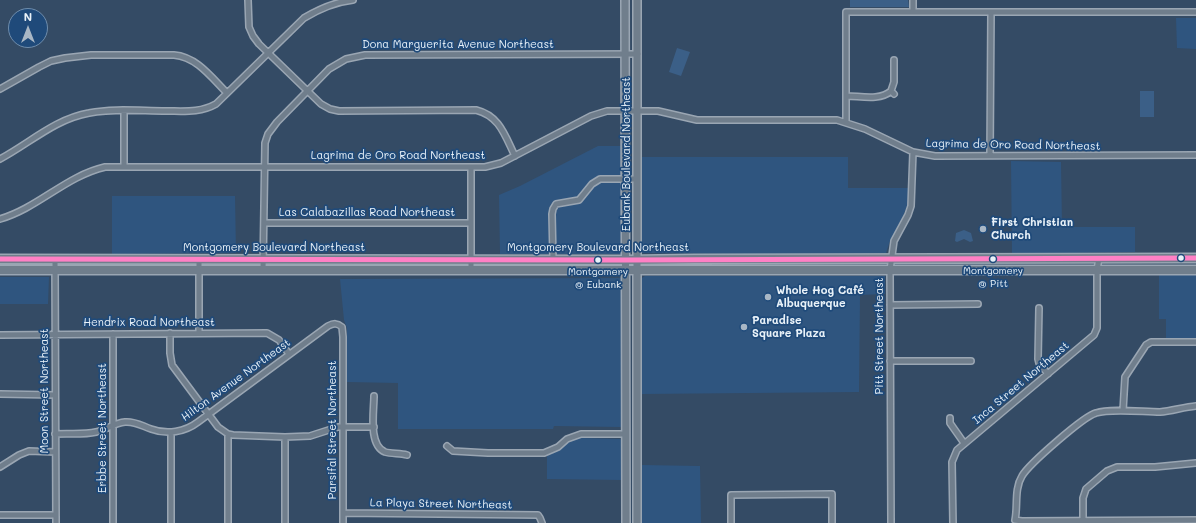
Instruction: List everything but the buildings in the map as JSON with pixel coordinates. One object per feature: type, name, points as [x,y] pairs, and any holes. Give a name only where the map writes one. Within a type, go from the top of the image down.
[{"type":"main road","name":"Eubank Boulevard Northeast","points":[[625,0],[626,523]]},
{"type":"main road","name":"Eubank Boulevard Northeast","points":[[637,523],[636,270],[638,260],[638,0]]},
{"type":"main road","name":"Montgomery Boulevard Northeast","points":[[0,259],[638,260],[1196,258]]},
{"type":"main road","points":[[518,270],[519,267],[522,266],[550,265],[552,259]]},
{"type":"main road","name":"Montgomery Boulevard Northeast","points":[[0,270],[1196,270]]},
{"type":"street","points":[[248,0],[249,27],[253,36],[267,52],[325,107],[339,111],[476,110],[490,115],[496,120],[515,156]]},
{"type":"street","points":[[0,159],[50,128],[69,119],[88,113],[105,111],[200,111],[208,108],[216,104],[267,52],[304,18],[316,10],[353,0]]},
{"type":"street","points":[[913,0],[913,12]]},
{"type":"street","points":[[846,122],[846,12],[1196,12]]},
{"type":"street","points":[[990,156],[991,12]]},
{"type":"street","name":"Dona Marguerita Avenue Northeast","points":[[263,270],[264,143],[268,134],[277,122],[329,69],[340,61],[365,55],[638,54]]},
{"type":"street","points":[[0,89],[38,67],[51,61],[65,58],[91,55],[174,55],[181,56],[195,62],[227,93]]},
{"type":"street","points":[[847,96],[878,96],[892,92],[894,82],[894,60]]},
{"type":"street","points":[[124,111],[124,167]]},
{"type":"street","name":"Lagrima de Oro Road Northeast","points":[[0,219],[29,208],[86,172],[105,167],[493,166],[591,116],[607,111],[658,111],[697,120],[831,120],[846,122],[865,129],[913,152],[935,156],[1196,156]]},
{"type":"street","name":"Pitt Street Northeast","points":[[891,523],[890,259],[894,241],[908,215],[911,206],[913,152]]},
{"type":"street","points":[[471,167],[471,270]]},
{"type":"street","points":[[552,259],[552,214],[553,208],[556,204],[579,200],[592,184],[600,179],[637,179]]},
{"type":"street","name":"Las Calabazillas Road Northeast","points":[[264,223],[471,223]]},
{"type":"street","name":"Inca Street Northeast","points":[[953,523],[952,462],[958,450],[964,443],[1094,335],[1097,328],[1097,270],[1099,258]]},
{"type":"street","name":"Moon Street Northeast","points":[[55,259],[54,335],[56,523]]},
{"type":"street","points":[[198,333],[199,259]]},
{"type":"street","points":[[890,305],[978,304]]},
{"type":"street","points":[[1039,308],[1038,359],[1039,363],[1048,374]]},
{"type":"street","name":"Hilton Avenue Northeast","points":[[55,434],[91,433],[121,422],[134,422],[158,431],[171,432],[185,430],[328,326],[338,324],[342,327],[343,337]]},
{"type":"street","points":[[170,333],[170,354],[172,365],[218,427],[228,434],[238,436],[310,436],[334,428],[374,427]]},
{"type":"street","name":"Hendrix Road Northeast","points":[[0,335],[48,336],[170,333],[267,333],[279,340],[289,354]]},
{"type":"street","name":"Erbbe Street Northeast","points":[[113,334],[113,523]]},
{"type":"street","name":"Parsifal Street Northeast","points":[[343,337],[344,523]]},
{"type":"street","points":[[1123,411],[1125,377],[1146,345],[1151,342],[1196,342]]},
{"type":"street","points":[[890,361],[971,362]]},
{"type":"street","points":[[0,394],[55,395]]},
{"type":"street","points":[[374,396],[375,442],[380,449],[388,453],[407,455]]},
{"type":"street","points":[[1196,406],[1162,412],[1102,411],[1087,417],[1032,464],[1022,476],[1017,491],[1015,520],[1196,520]]},
{"type":"street","points":[[950,418],[950,423],[964,443]]},
{"type":"street","points":[[171,432],[171,523]]},
{"type":"street","points":[[228,434],[228,523]]},
{"type":"street","points":[[447,446],[453,451],[476,451],[488,453],[544,453],[558,447],[568,438],[581,434],[626,434]]},
{"type":"street","points":[[285,437],[285,523]]},
{"type":"street","points":[[0,467],[19,455],[29,451],[55,452]]},
{"type":"street","points":[[1083,521],[1083,498],[1086,489],[1107,470],[1117,467],[1155,467],[1196,463]]},
{"type":"street","points":[[731,523],[731,495],[832,494],[832,523]]},
{"type":"street","name":"La Playa Street Northeast","points":[[343,513],[538,515],[542,523]]},
{"type":"street","points":[[0,515],[56,515]]},
{"type":"shaded area","points":[[850,0],[908,0],[909,7],[850,7]]},
{"type":"shaded area","points":[[1176,18],[1196,18],[1196,49],[1177,48]]},
{"type":"shaded area","points":[[677,48],[690,52],[681,76],[669,72]]},
{"type":"shaded area","points":[[1140,91],[1154,91],[1154,117],[1140,117]]},
{"type":"shaded area","points":[[598,146],[621,146],[622,254],[500,254],[499,195],[520,186]]},
{"type":"shaded area","points":[[641,157],[848,157],[848,188],[909,188],[907,206],[890,241],[886,253],[847,255],[641,253]]},
{"type":"shaded area","points":[[1011,161],[1061,162],[1062,227],[1135,227],[1135,252],[1012,254]]},
{"type":"shaded area","points":[[112,196],[235,196],[236,253],[112,254]]},
{"type":"shaded area","points":[[964,230],[971,233],[973,241],[970,242],[964,239],[957,242],[955,241],[956,233]]},
{"type":"shaded area","points":[[1159,275],[1196,275],[1196,338],[1166,338],[1166,319],[1159,319]]},
{"type":"shaded area","points":[[645,276],[885,276],[885,294],[860,295],[859,392],[641,394],[642,278]]},
{"type":"shaded area","points":[[0,277],[49,277],[48,304],[0,304]]},
{"type":"shaded area","points":[[621,278],[621,427],[554,426],[553,429],[398,429],[398,383],[347,382],[347,328],[344,320],[340,279]]},
{"type":"shaded area","points":[[579,438],[620,439],[622,441],[622,480],[547,479],[547,456],[572,440]]},
{"type":"shaded area","points":[[641,465],[700,466],[701,523],[641,523]]},
{"type":"transit line","points":[[0,259],[625,260],[1196,258]]},
{"type":"place","name":"First Christian Church","points":[[983,229]]},
{"type":"place","name":"Montgomery @ Pitt","points":[[993,259]]},
{"type":"place","name":"Montgomery @ Eubank","points":[[598,260]]},
{"type":"place","name":"Whole Hog Café Albuquerque","points":[[768,297]]},
{"type":"place","name":"Paradise Square Plaza","points":[[744,327]]}]
